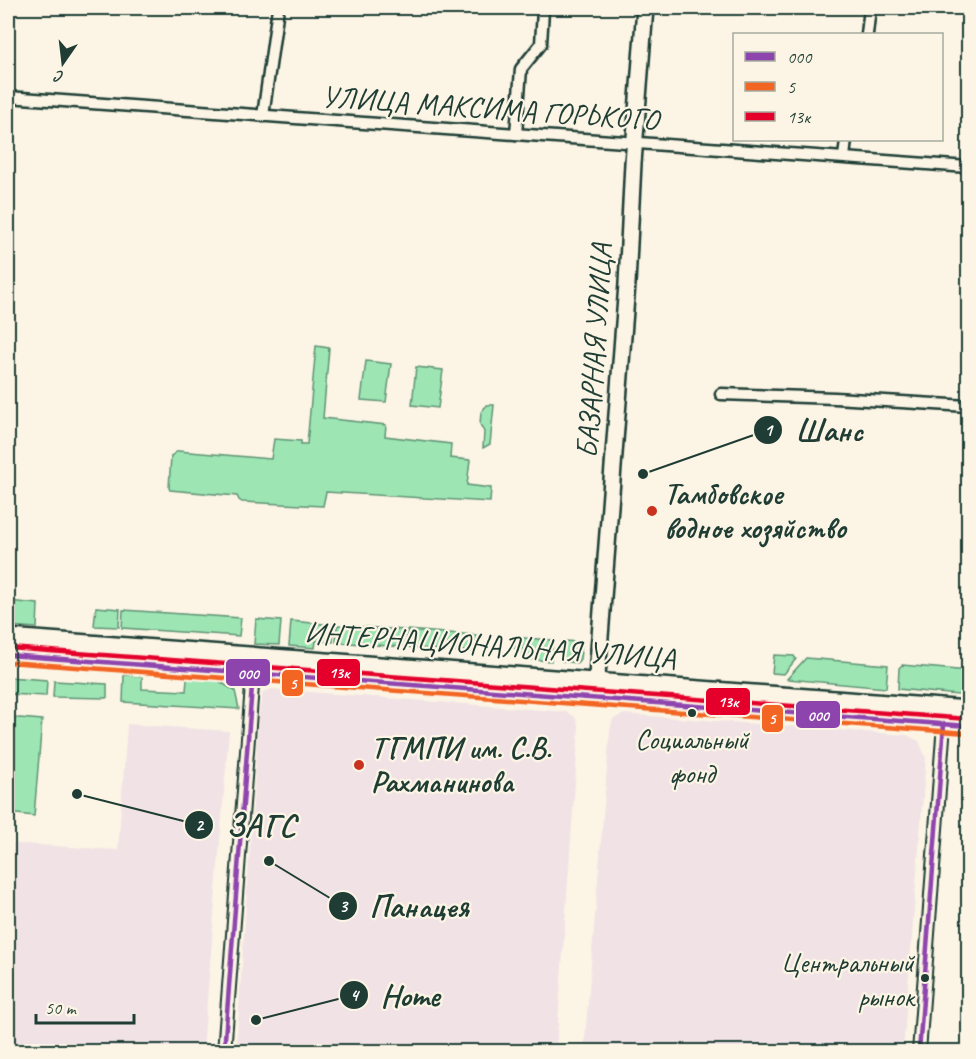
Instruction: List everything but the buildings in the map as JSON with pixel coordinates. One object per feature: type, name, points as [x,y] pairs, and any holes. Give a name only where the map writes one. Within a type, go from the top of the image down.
[{"type":"main road","name":"БАЗАРНАЯ УЛИЦА","points":[[595,698],[627,284],[634,142],[645,8]]},
{"type":"main road","name":"ИНТЕРНАЦИОНАЛЬНАЯ УЛИЦА","points":[[8,637],[969,709]]},
{"type":"main road","name":"ИНТЕРНАЦИОНАЛЬНАЯ УЛИЦА","points":[[8,655],[969,726]]},
{"type":"main road","points":[[253,673],[254,655]]},
{"type":"main road","points":[[944,724],[945,707]]},
{"type":"street","points":[[263,116],[278,8]]},
{"type":"street","points":[[867,33],[870,8]]},
{"type":"street","points":[[516,134],[520,69],[541,44],[543,10]]},
{"type":"street","name":"УЛИЦА МАКСИМА ГОРЬКОГО","points":[[8,97],[969,167]]},
{"type":"street","points":[[844,157],[846,141]]},
{"type":"street","points":[[721,394],[969,406]]},
{"type":"street","points":[[224,1052],[253,673]]},
{"type":"street","points":[[919,1052],[944,724]]},
{"type":"shaded area","points":[[272,689],[567,712],[575,717],[579,727],[556,1051],[236,1051],[259,712],[263,692]]},
{"type":"shaded area","points":[[624,714],[907,735],[919,741],[926,758],[903,1051],[584,1051],[610,730],[613,719]]},
{"type":"shaded area","points":[[127,724],[229,731],[203,1051],[150,1051],[8,1043],[8,843],[118,850]]},
{"type":"green space","points":[[316,346],[329,348],[323,418],[386,425],[385,436],[451,444],[450,458],[470,460],[467,485],[491,488],[490,502],[326,492],[323,506],[242,502],[237,496],[170,490],[171,456],[178,451],[271,459],[274,439],[301,441],[301,444],[307,444]]},
{"type":"green space","points":[[366,361],[391,364],[386,402],[361,400]]},
{"type":"green space","points":[[416,367],[443,370],[438,408],[412,405]]},
{"type":"green space","points":[[487,405],[494,405],[490,444],[483,448],[484,432],[480,424],[481,412]]},
{"type":"green space","points":[[8,601],[38,604],[37,628],[8,626]]},
{"type":"green space","points":[[96,607],[120,609],[119,627],[94,626]]},
{"type":"green space","points":[[123,610],[241,618],[239,636],[122,628]]},
{"type":"green space","points":[[256,619],[281,621],[279,645],[254,644]]},
{"type":"green space","points":[[291,621],[334,625],[333,642],[316,641],[315,648],[289,646]]},
{"type":"green space","points":[[337,625],[404,630],[402,647],[336,642]]},
{"type":"green space","points":[[407,630],[444,633],[443,650],[406,647]]},
{"type":"green space","points":[[448,633],[476,635],[475,652],[446,650]]},
{"type":"green space","points":[[523,638],[553,640],[551,661],[526,659],[526,656],[523,656],[523,649],[511,648],[511,645],[522,646]]},
{"type":"green space","points":[[563,641],[582,642],[580,659],[577,663],[562,661]]},
{"type":"green space","points":[[774,655],[794,656],[796,659],[784,674],[772,673]]},
{"type":"green space","points":[[806,658],[888,665],[886,688],[787,679]]},
{"type":"green space","points":[[902,665],[968,671],[968,696],[898,689],[899,668]]},
{"type":"green space","points":[[124,675],[142,676],[142,689],[186,691],[187,679],[217,680],[235,691],[239,709],[123,702]]},
{"type":"green space","points":[[8,677],[47,680],[46,696],[8,694]]},
{"type":"green space","points":[[54,681],[107,684],[107,698],[53,697]]},
{"type":"green space","points":[[8,717],[42,720],[34,816],[8,813]]},
{"type":"green space","points":[[8,1044],[113,1051],[8,1051]]},
{"type":"transit line","name":"13к","points":[[9,648],[968,719]]},
{"type":"transit line","name":"000","points":[[8,655],[968,726]]},
{"type":"transit line","name":"5","points":[[8,662],[967,733]]},
{"type":"transit line","name":"000","points":[[224,1052],[253,673]]},
{"type":"transit line","name":"000","points":[[919,1052],[944,724]]},
{"type":"place","name":"Шанс","points":[[643,474]]},
{"type":"place","name":"Тамбовское водное хозяйство","points":[[652,511]]},
{"type":"place","name":"Социальный фонд","points":[[692,713]]},
{"type":"place","name":"ТГМПИ им. С.В. Рахманинова","points":[[359,765]]},
{"type":"place","name":"ЗАГС","points":[[77,794]]},
{"type":"place","name":"Панацея","points":[[269,861]]},
{"type":"place","name":"Центральный рынок","points":[[925,978]]},
{"type":"place","name":"Home","points":[[256,1020]]}]
